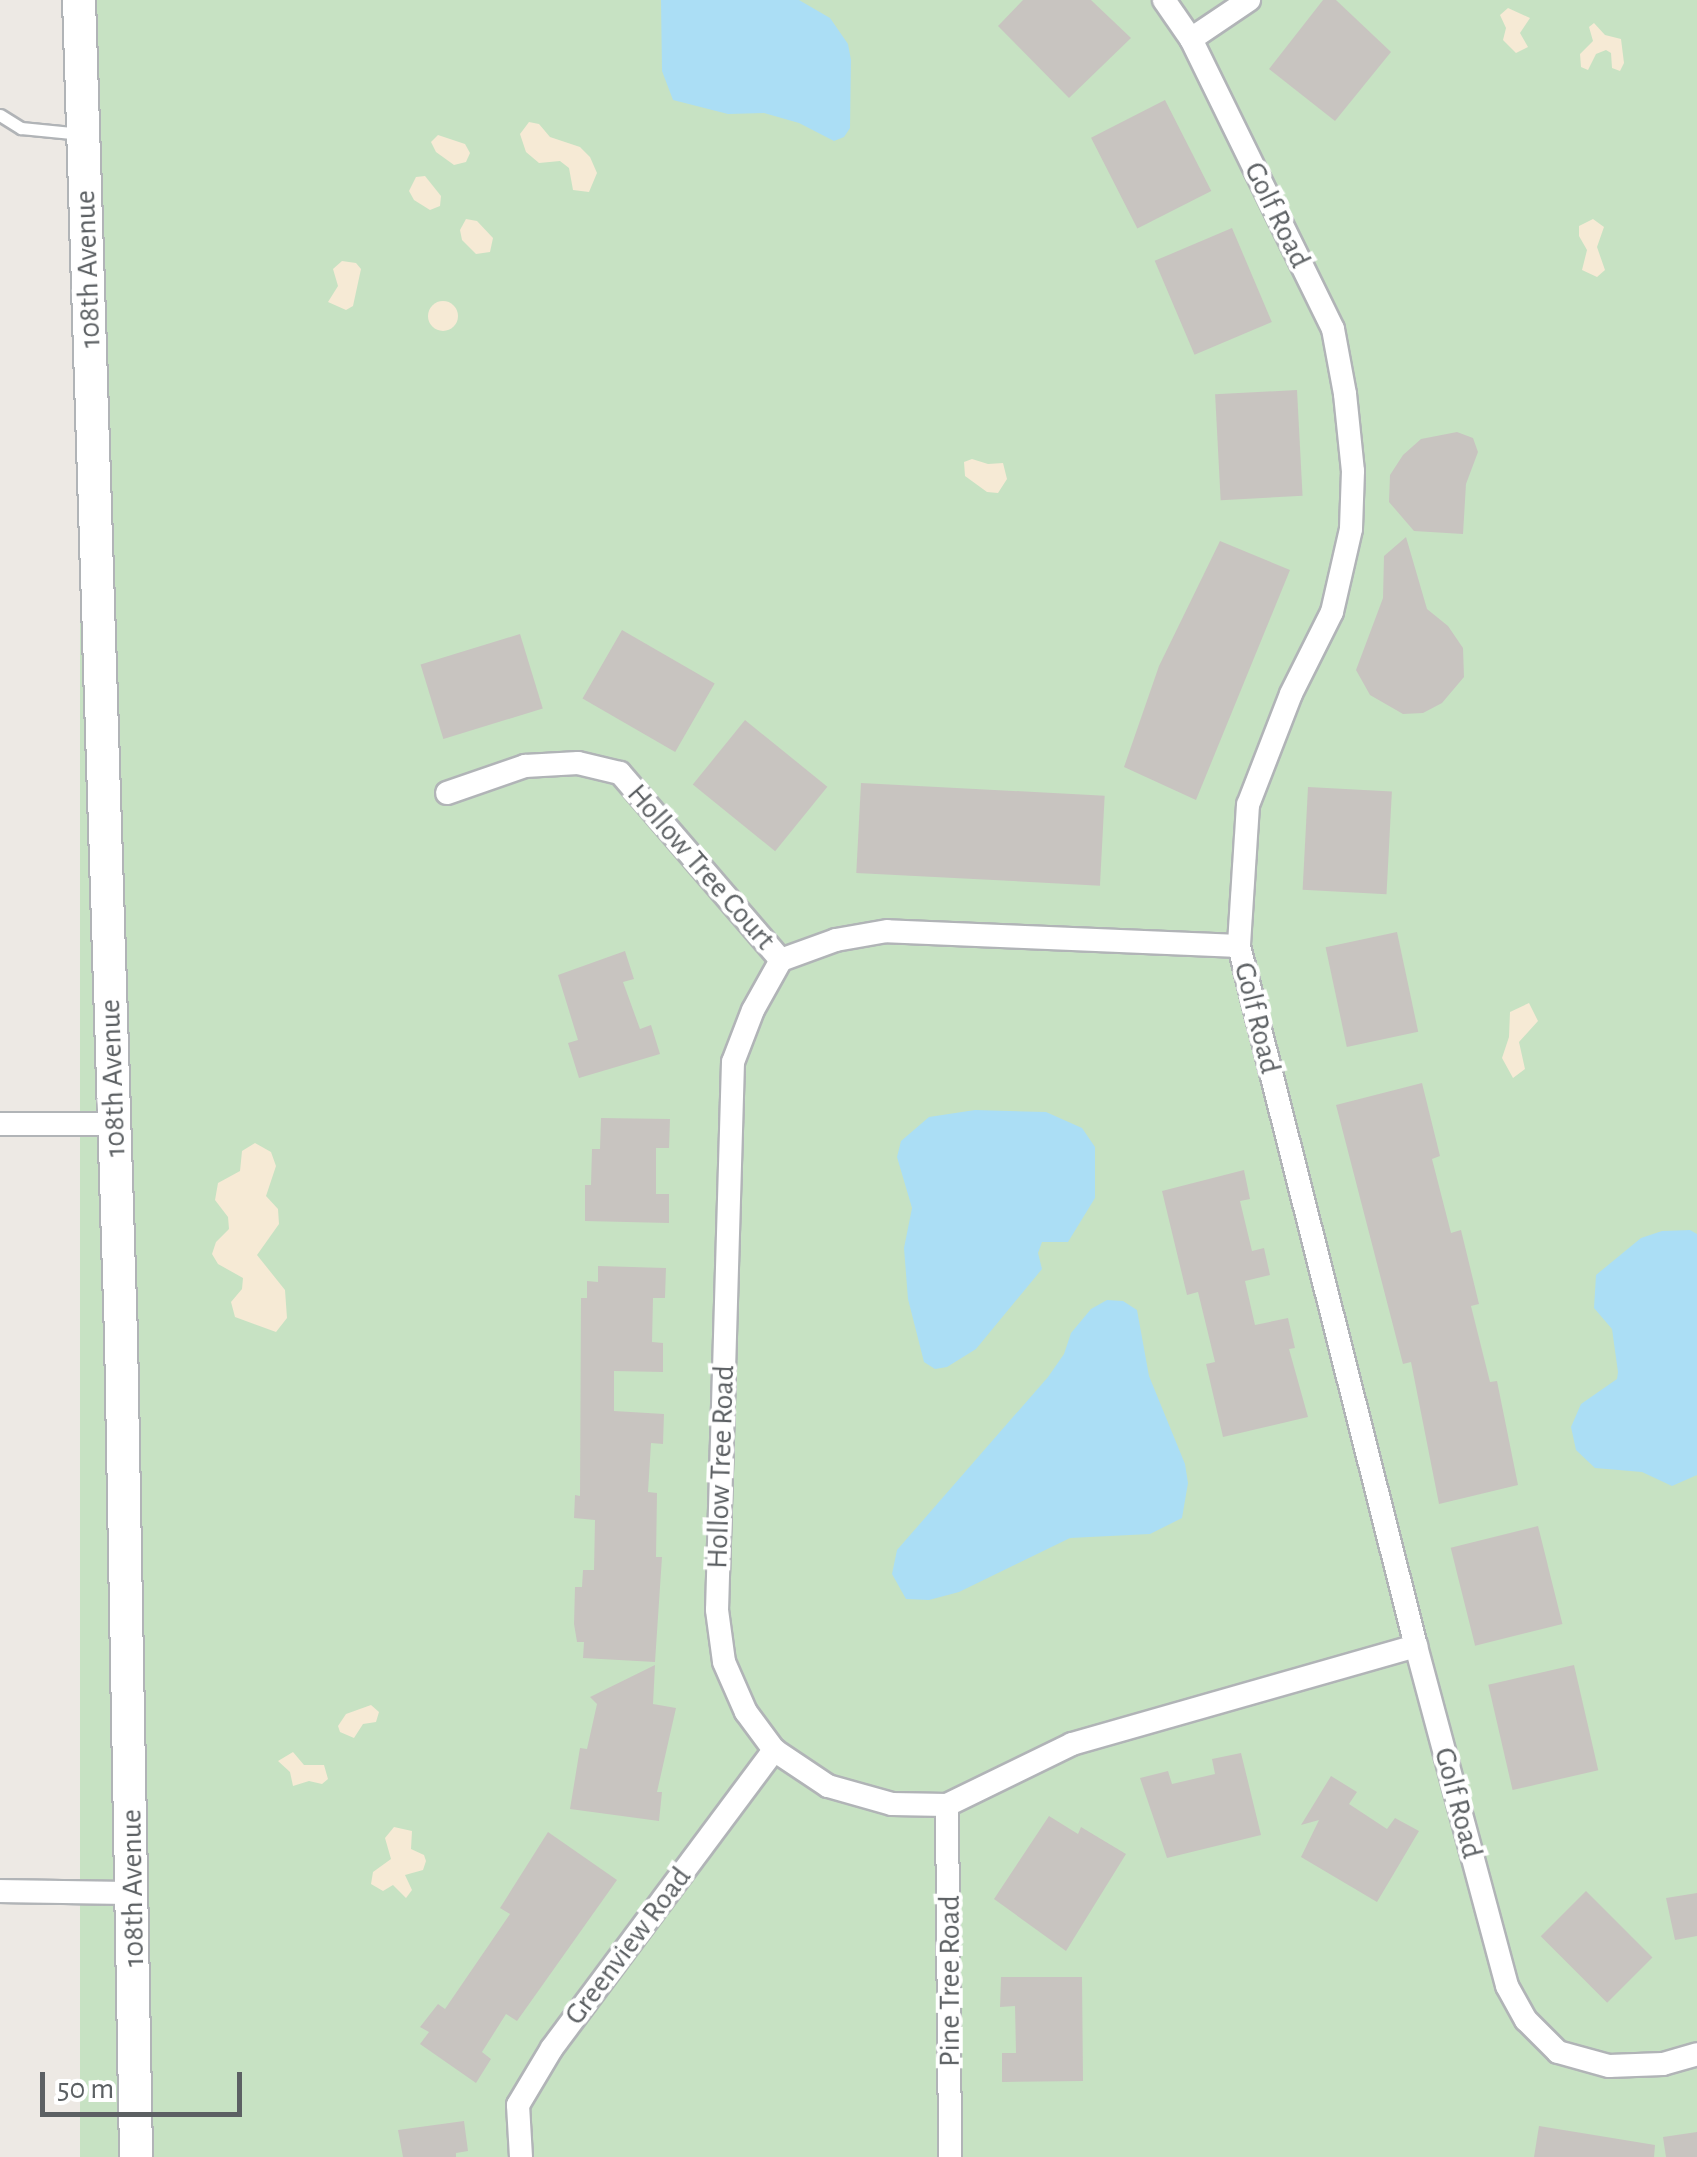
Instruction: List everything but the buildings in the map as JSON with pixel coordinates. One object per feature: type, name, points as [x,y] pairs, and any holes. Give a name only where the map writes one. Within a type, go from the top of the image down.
[{"type":"street","name":"108th Avenue","points":[[79,0],[114,1124],[136,2157]]},
{"type":"street","name":"Golf Road","points":[[1164,0],[1191,39],[1333,330],[1353,471],[1351,528],[1332,612],[1291,694],[1248,805],[1238,946],[1416,1646],[1507,1986],[1526,2020],[1558,2052],[1609,2066],[1663,2064],[1697,2054]]},
{"type":"street","points":[[1191,39],[1249,0]]},
{"type":"street","name":"Hollow Tree Court","points":[[447,793],[525,766],[578,763],[620,773],[782,960]]},
{"type":"street","points":[[782,960],[836,940],[887,931],[1238,946]]},
{"type":"street","name":"Hollow Tree Road","points":[[782,960],[752,1010],[733,1062],[716,1610],[724,1662],[746,1712],[774,1750],[828,1786],[892,1804],[947,1804],[1072,1744],[1416,1646]]},
{"type":"street","points":[[0,1124],[114,1124]]},
{"type":"street","name":"Greenview Road","points":[[522,2157],[518,2104],[552,2048],[774,1750]]},
{"type":"street","name":"Pine Tree Road","points":[[947,1804],[950,2157]]},
{"type":"street","points":[[0,1891],[133,1893]]},
{"type":"lane","points":[[0,116],[21,128],[84,134]]},
{"type":"green space","points":[[80,0],[1697,0],[1697,2157],[80,2157]]},
{"type":"sand","points":[[1508,8],[1530,18],[1520,33],[1528,47],[1516,53],[1503,40],[1506,28],[1500,15]]},
{"type":"sand","points":[[1594,23],[1605,35],[1621,39],[1624,63],[1620,71],[1612,68],[1611,53],[1606,50],[1596,54],[1588,70],[1581,67],[1580,54],[1593,41],[1589,27]]},
{"type":"sand","points":[[529,122],[539,124],[550,137],[580,147],[590,157],[597,173],[589,192],[573,190],[569,168],[560,161],[539,163],[526,152],[520,134]]},
{"type":"sand","points":[[438,135],[465,144],[470,153],[466,162],[454,165],[436,152],[431,142]]},
{"type":"sand","points":[[425,176],[441,196],[440,206],[430,210],[414,200],[409,191],[416,177]]},
{"type":"sand","points":[[466,219],[477,221],[493,238],[490,252],[476,254],[462,240],[460,230]]},
{"type":"sand","points":[[1593,219],[1604,227],[1597,247],[1605,270],[1597,277],[1582,270],[1587,250],[1579,236],[1579,226]]},
{"type":"sand","points":[[342,261],[356,263],[361,269],[353,306],[346,310],[328,302],[338,286],[333,269]]},
{"type":"sand","points":[[443,301],[454,305],[458,316],[454,327],[443,331],[432,327],[428,316],[432,305]]},
{"type":"sand","points":[[972,459],[1003,463],[1007,479],[998,493],[987,492],[965,476],[964,462]]},
{"type":"sand","points":[[1529,1003],[1538,1021],[1519,1042],[1525,1069],[1513,1078],[1502,1058],[1509,1037],[1510,1012]]},
{"type":"sand","points":[[255,1143],[271,1152],[276,1166],[266,1196],[278,1209],[279,1224],[257,1255],[285,1290],[287,1318],[276,1332],[235,1317],[231,1302],[242,1289],[243,1278],[218,1264],[212,1254],[216,1242],[229,1229],[228,1217],[215,1200],[218,1183],[240,1171],[242,1151]]},
{"type":"sand","points":[[371,1705],[379,1712],[376,1722],[363,1724],[354,1738],[340,1732],[338,1726],[346,1714]]},
{"type":"sand","points":[[293,1752],[304,1765],[324,1765],[328,1779],[322,1784],[309,1781],[293,1786],[290,1772],[278,1761]]},
{"type":"sand","points":[[394,1827],[412,1831],[411,1849],[424,1855],[426,1861],[423,1870],[405,1875],[412,1890],[406,1898],[393,1885],[383,1891],[371,1884],[373,1872],[391,1859],[385,1838]]},
{"type":"water","points":[[661,0],[799,0],[830,18],[848,44],[851,60],[850,128],[844,137],[834,141],[799,123],[764,113],[728,114],[673,100],[662,71]]},
{"type":"water","points":[[975,1110],[1046,1112],[1082,1128],[1095,1147],[1095,1198],[1068,1242],[1042,1242],[1038,1253],[1042,1269],[976,1349],[947,1367],[935,1369],[924,1362],[908,1299],[904,1248],[912,1208],[897,1157],[901,1141],[929,1117]]},
{"type":"water","points":[[1690,1230],[1697,1234],[1697,1475],[1672,1486],[1642,1472],[1595,1468],[1576,1450],[1571,1427],[1581,1404],[1617,1379],[1612,1329],[1594,1308],[1596,1275],[1641,1238],[1662,1231]]},
{"type":"water","points":[[1107,1300],[1123,1301],[1137,1310],[1149,1376],[1185,1464],[1188,1483],[1182,1518],[1150,1534],[1070,1538],[959,1592],[929,1600],[906,1599],[892,1574],[897,1550],[1048,1377],[1064,1354],[1071,1333],[1091,1309]]}]
